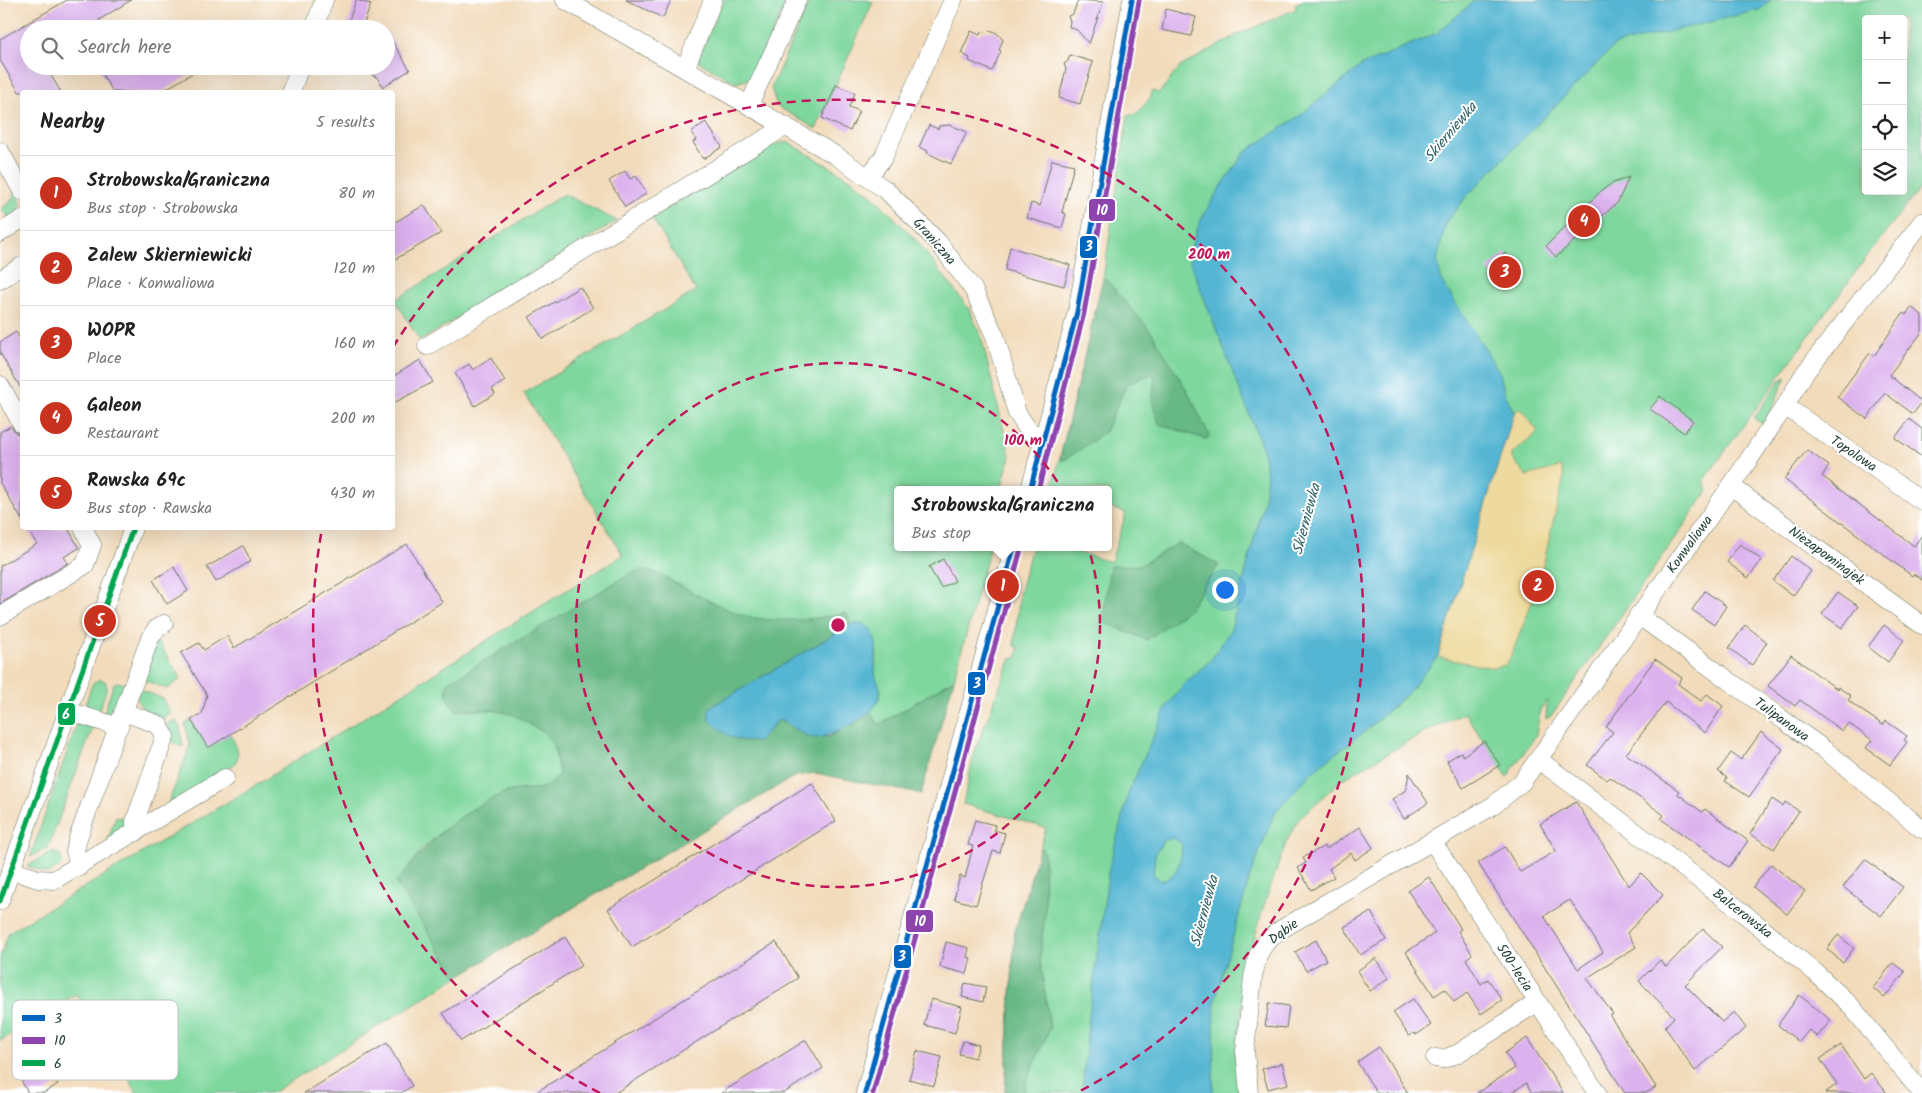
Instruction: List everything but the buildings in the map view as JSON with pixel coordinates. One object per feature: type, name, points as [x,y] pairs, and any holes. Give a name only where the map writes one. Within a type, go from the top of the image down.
[{"type":"street","points":[[317,20],[324,0]]},
{"type":"street","name":"Graniczna","points":[[564,0],[786,126],[868,177],[912,214],[938,242],[963,274],[982,304],[995,336],[1017,413],[1029,431],[1044,439]]},
{"type":"street","points":[[684,68],[713,0]]},
{"type":"street","points":[[749,105],[797,0]]},
{"type":"street","points":[[868,177],[882,158],[953,0]]},
{"type":"street","points":[[1031,486],[1077,312],[1132,0]]},
{"type":"street","points":[[292,90],[297,75]]},
{"type":"street","points":[[427,346],[786,126]]},
{"type":"street","points":[[0,151],[20,187]]},
{"type":"street","points":[[0,232],[20,220]]},
{"type":"street","name":"Konwaliowa","points":[[1433,842],[1508,796],[1539,760],[1638,615],[1731,486],[1785,406],[1804,374],[1922,222]]},
{"type":"street","points":[[0,280],[20,267]]},
{"type":"street","points":[[0,386],[20,421]]},
{"type":"street","name":"Topolowa","points":[[1785,406],[1922,500]]},
{"type":"street","name":"Niezapominajek","points":[[1731,486],[1922,625]]},
{"type":"street","points":[[0,616],[85,565],[92,544],[83,530]]},
{"type":"street","points":[[0,901],[132,530]]},
{"type":"street","points":[[865,1093],[1013,551]]},
{"type":"street","name":"Tulipanowa","points":[[1638,615],[1825,750],[1922,829]]},
{"type":"street","points":[[79,866],[76,858],[76,845],[150,638],[157,628],[164,624]]},
{"type":"street","points":[[68,711],[158,725],[165,736],[134,825],[135,832]]},
{"type":"street","name":"Balcerowska","points":[[1539,760],[1736,907],[1815,972],[1850,1005],[1922,1093]]},
{"type":"street","points":[[11,870],[38,879],[50,880],[79,866],[225,778]]},
{"type":"street","name":"500-lecia","points":[[1433,842],[1598,1093]]},
{"type":"street","name":"Dąbie","points":[[1249,1093],[1244,1051],[1253,977],[1258,955],[1266,942],[1280,930],[1433,842]]},
{"type":"street","points":[[1435,1058],[1443,1059],[1457,1054],[1538,1002]]},
{"type":"green space","points":[[723,0],[787,0],[753,78],[736,83],[697,61]]},
{"type":"green space","points":[[810,0],[868,0],[873,2],[816,129],[777,106],[771,88]]},
{"type":"green space","points":[[1304,0],[1922,0],[1922,186],[1876,244],[1704,480],[1708,491],[1551,716],[1546,719],[1547,700],[1540,710],[1536,735],[1507,777],[1465,713],[1427,731],[1341,780],[1298,820],[1286,843],[1263,908],[1249,959],[1235,1056],[1242,1093],[1005,1093],[1015,931],[1046,828],[963,804],[975,750],[1011,658],[1016,659],[1019,648],[1014,646],[1020,591],[1031,551],[1074,551],[1111,562],[1126,513],[1112,508],[1112,486],[1053,486],[1103,279],[1128,115],[1136,115],[1151,97],[1152,91],[1159,93],[1180,67],[1237,35],[1296,9],[1295,4]]},
{"type":"green space","points":[[788,142],[852,180],[875,198],[917,241],[969,309],[981,336],[1010,456],[1002,486],[894,486],[894,551],[989,551],[954,679],[879,725],[870,712],[878,700],[881,691],[874,675],[877,654],[865,624],[852,624],[846,613],[820,618],[792,620],[764,619],[738,614],[652,571],[456,710],[492,710],[512,714],[545,733],[554,746],[559,774],[553,784],[542,789],[523,789],[442,831],[420,852],[397,883],[457,977],[272,1093],[137,1093],[129,1080],[178,1080],[178,1000],[80,1000],[76,994],[66,1000],[12,1000],[12,1034],[0,1041],[0,957],[9,932],[258,784],[623,555],[524,393],[696,291],[652,218],[772,145]]},
{"type":"green space","points":[[15,189],[20,207],[18,213],[9,218],[1,209],[12,200]]},
{"type":"green space","points":[[564,194],[617,221],[420,341],[395,300]]},
{"type":"green space","points":[[1103,278],[1106,279],[1152,333],[1188,392],[1209,435],[1208,438],[1205,439],[1159,424],[1152,401],[1155,377],[1151,374],[1127,384],[1105,432],[1065,460],[1060,460]]},
{"type":"green space","points":[[1786,377],[1770,412],[1762,424],[1754,418],[1779,381]]},
{"type":"green space","points":[[1178,543],[1219,565],[1189,609],[1147,640],[1106,623],[1103,620],[1110,566],[1141,565]]},
{"type":"green space","points":[[642,570],[652,571],[739,614],[765,619],[792,620],[820,618],[846,613],[852,624],[709,708],[771,729],[777,721],[781,720],[807,736],[829,737],[870,712],[879,725],[954,679],[921,794],[815,773],[795,776],[457,977],[396,883],[431,842],[472,810],[504,793],[548,786],[559,774],[554,746],[545,733],[512,714],[492,710],[456,710],[447,697],[449,682],[631,573]]},
{"type":"green space","points":[[156,639],[181,679],[167,689],[141,679]]},
{"type":"green space","points":[[99,679],[105,681],[107,687],[98,714],[87,710],[85,706],[92,684]]},
{"type":"green space","points":[[118,682],[127,685],[117,709],[103,715],[114,683]]},
{"type":"green space","points":[[138,689],[162,698],[171,713],[162,719],[147,711],[138,701]]},
{"type":"green space","points":[[175,720],[180,727],[183,747],[172,742],[168,724]]},
{"type":"green space","points":[[191,720],[208,747],[230,734],[235,743],[238,756],[226,772],[167,807],[190,746],[185,724]]},
{"type":"green space","points":[[77,724],[93,727],[48,848],[30,857]]},
{"type":"green space","points":[[116,816],[126,819],[125,828],[107,842]]},
{"type":"green space","points":[[1040,847],[1044,852],[1045,910],[1040,959],[1050,1028],[1025,1085],[1025,1093],[1005,1093],[1015,931]]},
{"type":"green space","points":[[53,852],[60,855],[63,863],[48,874],[27,866]]},
{"type":"sand","points":[[1520,408],[1538,432],[1512,454],[1512,458],[1526,476],[1561,467],[1564,476],[1538,586],[1511,656],[1505,665],[1494,668],[1437,657],[1514,413]]},
{"type":"water","name":"Skierniewka","points":[[1475,0],[1772,0],[1759,10],[1615,45],[1467,196],[1446,222],[1437,260],[1442,282],[1500,373],[1505,394],[1514,413],[1438,656],[1409,692],[1364,732],[1314,770],[1275,812],[1250,876],[1215,1000],[1213,1093],[1082,1093],[1089,1015],[1109,868],[1129,791],[1167,706],[1184,684],[1211,660],[1231,629],[1264,500],[1267,476],[1263,450],[1190,262],[1196,233],[1210,205],[1244,153],[1298,117],[1362,65],[1437,33]],"holes":[[[1173,838],[1182,844],[1178,867],[1172,875],[1161,881],[1153,874],[1155,855],[1163,841]]]},
{"type":"water","points":[[852,624],[865,624],[873,634],[876,645],[875,673],[880,689],[875,705],[860,720],[836,732],[815,738],[802,733],[782,720],[777,721],[758,742],[736,739],[720,730],[709,719],[709,708]]},
{"type":"transit line","name":"3","points":[[1031,486],[1077,312],[1132,0]]},
{"type":"transit line","name":"10","points":[[1039,486],[1084,313],[1139,1]]},
{"type":"transit line","name":"6","points":[[0,901],[132,530]]},
{"type":"transit line","name":"3","points":[[865,1093],[1013,551]]},
{"type":"transit line","name":"10","points":[[873,1093],[1020,551]]},
{"type":"place","name":"Galeon","points":[[1584,221]]},
{"type":"place","name":"WOPR","points":[[1505,272]]},
{"type":"place","name":"Strobowska/Graniczna","points":[[1003,586]]},
{"type":"place","name":"Zalew Skierniewicki","points":[[1538,586]]},
{"type":"place","name":"Rawska 69c","points":[[100,621]]}]
